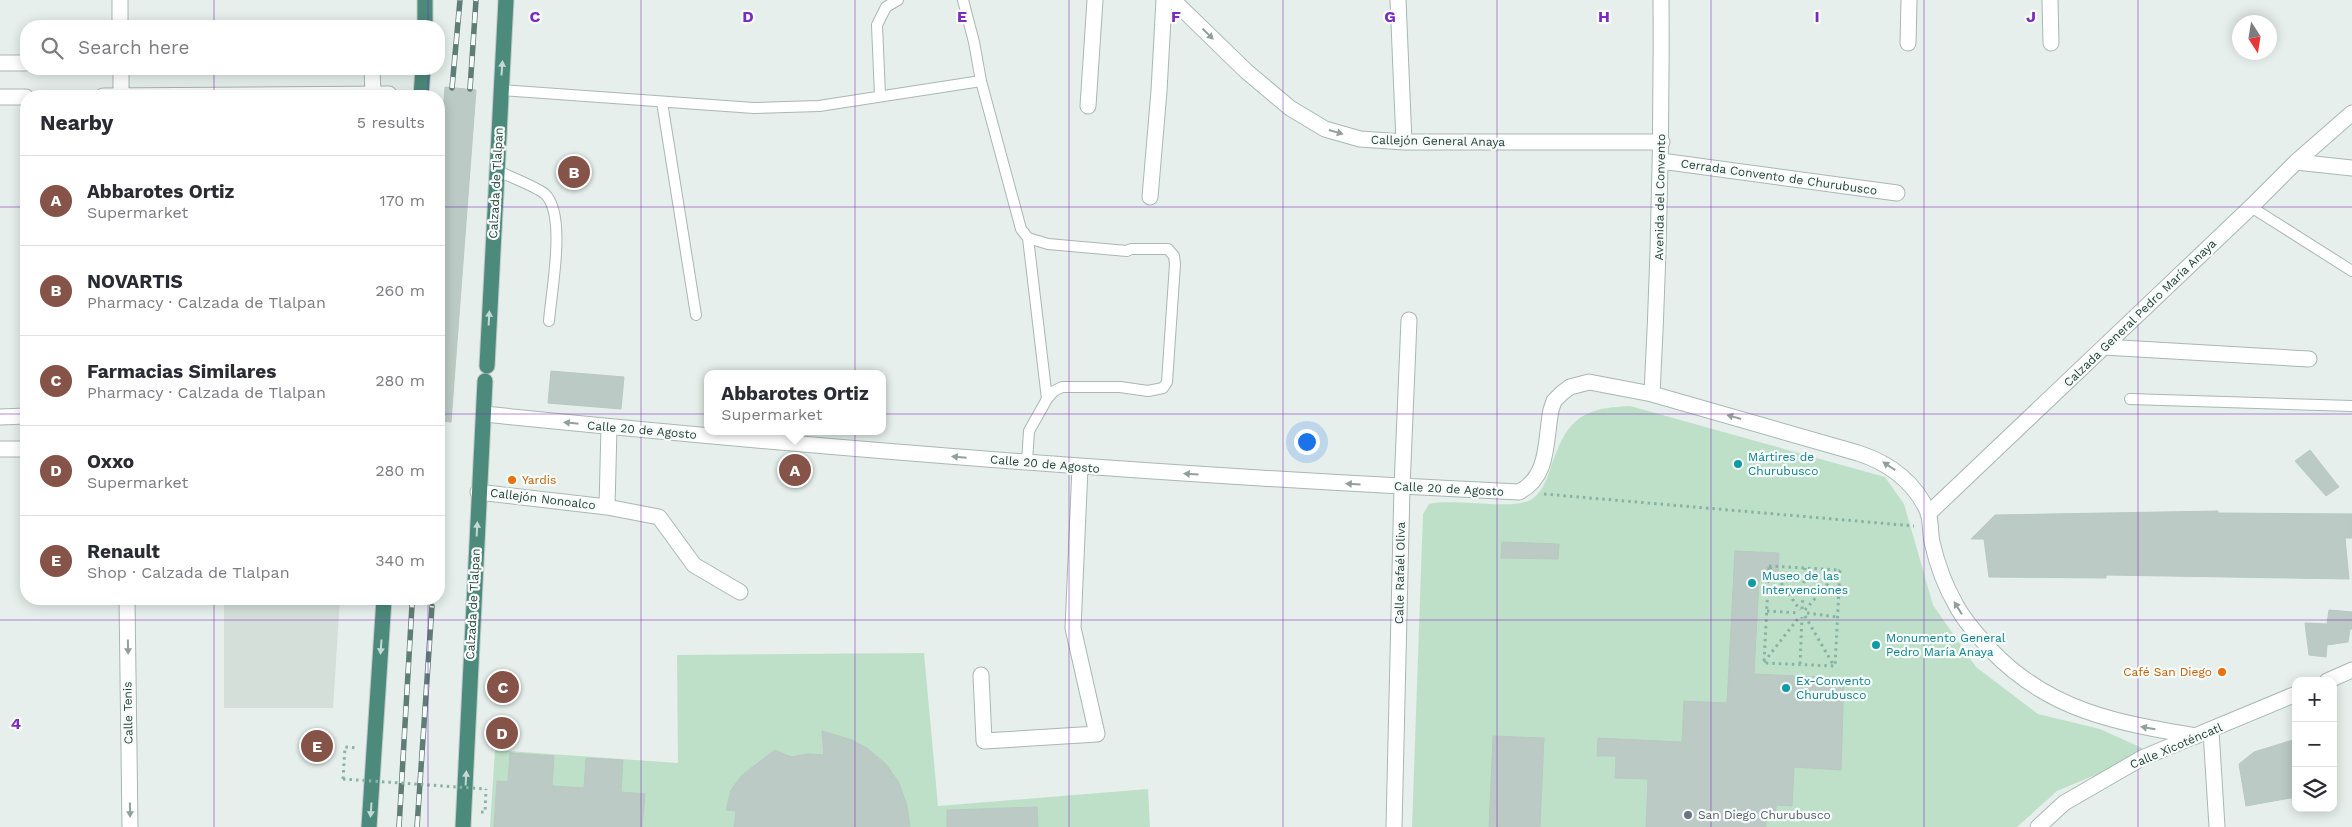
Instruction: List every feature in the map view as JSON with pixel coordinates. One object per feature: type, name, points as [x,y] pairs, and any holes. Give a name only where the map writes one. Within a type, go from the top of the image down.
[{"type":"highway","points":[[425,0],[425,20]]},
{"type":"highway","name":"Calzada de Tlalpan","points":[[463,827],[478,492],[484,414],[506,0]]},
{"type":"highway","points":[[421,90],[423,75]]},
{"type":"highway","points":[[370,827],[384,605]]},
{"type":"street","points":[[120,0],[120,20]]},
{"type":"street","points":[[1088,106],[1095,0]]},
{"type":"street","points":[[1150,197],[1164,0]]},
{"type":"street","name":"Callejón General Anaya","points":[[1173,0],[1246,71],[1290,108],[1325,129],[1360,139],[1404,142],[1662,142]]},
{"type":"street","points":[[1398,0],[1404,142]]},
{"type":"street","name":"Avenida del Convento","points":[[1652,394],[1662,142],[1661,0]]},
{"type":"street","points":[[1908,43],[1909,0]]},
{"type":"street","points":[[2050,0],[2051,43]]},
{"type":"street","points":[[0,64],[20,63]]},
{"type":"street","points":[[120,75],[121,90]]},
{"type":"street","points":[[372,75],[373,90]]},
{"type":"street","points":[[0,97],[20,97]]},
{"type":"street","name":"Calzada General Pedro María Anaya","points":[[1929,521],[2104,347],[2296,162],[2352,113]]},
{"type":"street","name":"Cerrada Convento de Churubusco","points":[[1661,161],[1897,193]]},
{"type":"street","points":[[2296,162],[2352,168]]},
{"type":"street","name":"Calle Rafaél Oliva","points":[[1394,827],[1402,487],[1409,320]]},
{"type":"street","points":[[2104,347],[2309,359]]},
{"type":"street","name":"Calle 20 de Agosto","points":[[705,435],[1080,467],[1402,487],[1519,492],[1534,481],[1542,468],[1551,410],[1554,402],[1570,387],[1589,382],[1652,394],[1876,459],[1901,475],[1920,498],[1929,521],[1939,568],[1957,607],[1983,641],[2020,677],[2058,701],[2081,710],[2139,726],[2196,736]]},
{"type":"street","name":"Calle 20 de Agosto","points":[[484,414],[704,435]]},
{"type":"street","points":[[0,417],[20,416]]},
{"type":"street","name":"Callejón Nonoalco","points":[[607,507],[609,427]]},
{"type":"street","points":[[0,449],[20,449]]},
{"type":"street","points":[[981,675],[984,741],[1097,734],[1073,628],[1080,467]]},
{"type":"street","name":"Callejón Nonoalco","points":[[478,492],[607,507],[659,517],[694,565],[740,592]]},
{"type":"street","name":"Calle Tenis","points":[[127,605],[130,827]]},
{"type":"street","points":[[2336,677],[2352,670]]},
{"type":"street","name":"Calle Xicoténcatl","points":[[2038,827],[2064,803],[2142,758],[2292,696]]},
{"type":"street","points":[[2211,730],[2217,827]]},
{"type":"lane","points":[[880,96],[877,25],[886,7],[898,0]]},
{"type":"lane","points":[[963,0],[974,42],[981,82],[1021,229],[1028,238],[1047,399]]},
{"type":"lane","points":[[500,90],[754,108],[819,106],[981,82]]},
{"type":"lane","points":[[662,102],[696,315]]},
{"type":"lane","points":[[496,170],[544,194],[554,208],[557,226],[549,321]]},
{"type":"lane","points":[[2251,207],[2352,271]]},
{"type":"lane","points":[[1027,462],[1029,431],[1047,399],[1054,391],[1062,387],[1120,387],[1148,391],[1163,388],[1167,382],[1176,264],[1174,256],[1168,249],[1131,249],[1127,251],[1048,244],[1028,238]]},
{"type":"lane","points":[[2130,399],[2352,406]]},
{"type":"path","points":[[1519,492],[1929,521]]},
{"type":"path","points":[[1769,566],[1840,570]]},
{"type":"path","points":[[1764,663],[1769,566]]},
{"type":"path","points":[[1769,566],[1802,613],[1835,666]]},
{"type":"path","points":[[1800,664],[1806,568]]},
{"type":"path","points":[[1764,663],[1802,613],[1840,570]]},
{"type":"path","points":[[1835,666],[1840,570]]},
{"type":"path","points":[[1767,611],[1837,617]]},
{"type":"path","points":[[1764,663],[1835,666]]},
{"type":"path","points":[[345,747],[343,779],[486,789],[485,812]]},
{"type":"shaded area","points":[[224,605],[340,605],[333,708],[224,708]]},
{"type":"green space","points":[[1630,406],[1885,477],[1904,504],[1933,605],[1976,667],[2038,714],[2100,729],[2142,748],[2145,754],[2057,791],[2017,827],[1412,827],[1423,514],[1429,504],[1453,502],[1512,504],[1532,499],[1543,486],[1562,440],[1576,421],[1586,414],[1598,410]]},
{"type":"green space","points":[[924,653],[938,806],[1148,789],[1150,827],[490,827],[495,750],[678,763],[677,655]]},
{"type":"building","points":[[445,87],[476,90],[451,422],[445,422]]},
{"type":"building","points":[[551,371],[624,377],[621,409],[548,403]]},
{"type":"building","points":[[2310,450],[2339,487],[2326,496],[2295,461]]},
{"type":"building","points":[[2218,511],[2218,513],[2352,514],[2352,538],[2345,538],[2349,579],[2106,575],[2106,578],[1989,577],[1984,539],[1971,539],[1995,515]]},
{"type":"building","points":[[1502,542],[1559,544],[1558,559],[1501,558]]},
{"type":"building","name":"Ex-Convento Churubusco","points":[[1735,551],[1779,553],[1778,581],[1759,580],[1754,674],[1844,678],[1841,770],[1794,767],[1792,806],[1776,805],[1776,817],[1766,816],[1766,827],[1646,827],[1648,779],[1615,778],[1616,756],[1597,756],[1598,738],[1682,742],[1684,701],[1727,703]]},
{"type":"building","points":[[2329,610],[2352,612],[2352,629],[2350,629],[2348,642],[2327,645],[2326,657],[2309,655],[2305,623],[2327,624]]},
{"type":"building","points":[[822,731],[852,740],[867,748],[886,764],[899,783],[907,805],[910,827],[734,827],[736,811],[726,810],[731,790],[742,775],[775,750],[791,757],[808,754],[824,755]]},
{"type":"building","points":[[1493,736],[1544,738],[1540,827],[1489,827]]},
{"type":"building","points":[[2292,740],[2292,798],[2246,806],[2239,764],[2254,752]]},
{"type":"building","points":[[510,753],[554,756],[552,786],[584,788],[586,758],[623,760],[621,792],[645,794],[642,827],[494,827],[497,781],[508,782]]},
{"type":"building","points":[[1037,807],[1038,827],[947,827],[947,810]]},
{"type":"railway","points":[[452,88],[460,0]]},
{"type":"railway","points":[[470,89],[476,0]]},
{"type":"railway","points":[[399,827],[412,605]]},
{"type":"railway","points":[[417,827],[432,606]]},
{"type":"place","name":"NOVARTIS","points":[[574,172]]},
{"type":"place","name":"Mártires de Churubusco","points":[[1738,464]]},
{"type":"place","name":"Abbarotes Ortiz","points":[[795,470]]},
{"type":"place","name":"Yardis","points":[[512,480]]},
{"type":"place","name":"Museo de las Intervenciones","points":[[1752,583]]},
{"type":"place","name":"Monumento General Pedro María Anaya","points":[[1876,645]]},
{"type":"place","name":"Café San Diego","points":[[2222,672]]},
{"type":"place","name":"Farmacias Similares","points":[[503,687]]},
{"type":"place","name":"Ex-Convento Churubusco","points":[[1786,688]]},
{"type":"place","name":"Oxxo","points":[[502,733]]},
{"type":"place","name":"Renault","points":[[317,746]]},
{"type":"place","name":"San Diego Churubusco","points":[[1688,815]]}]
